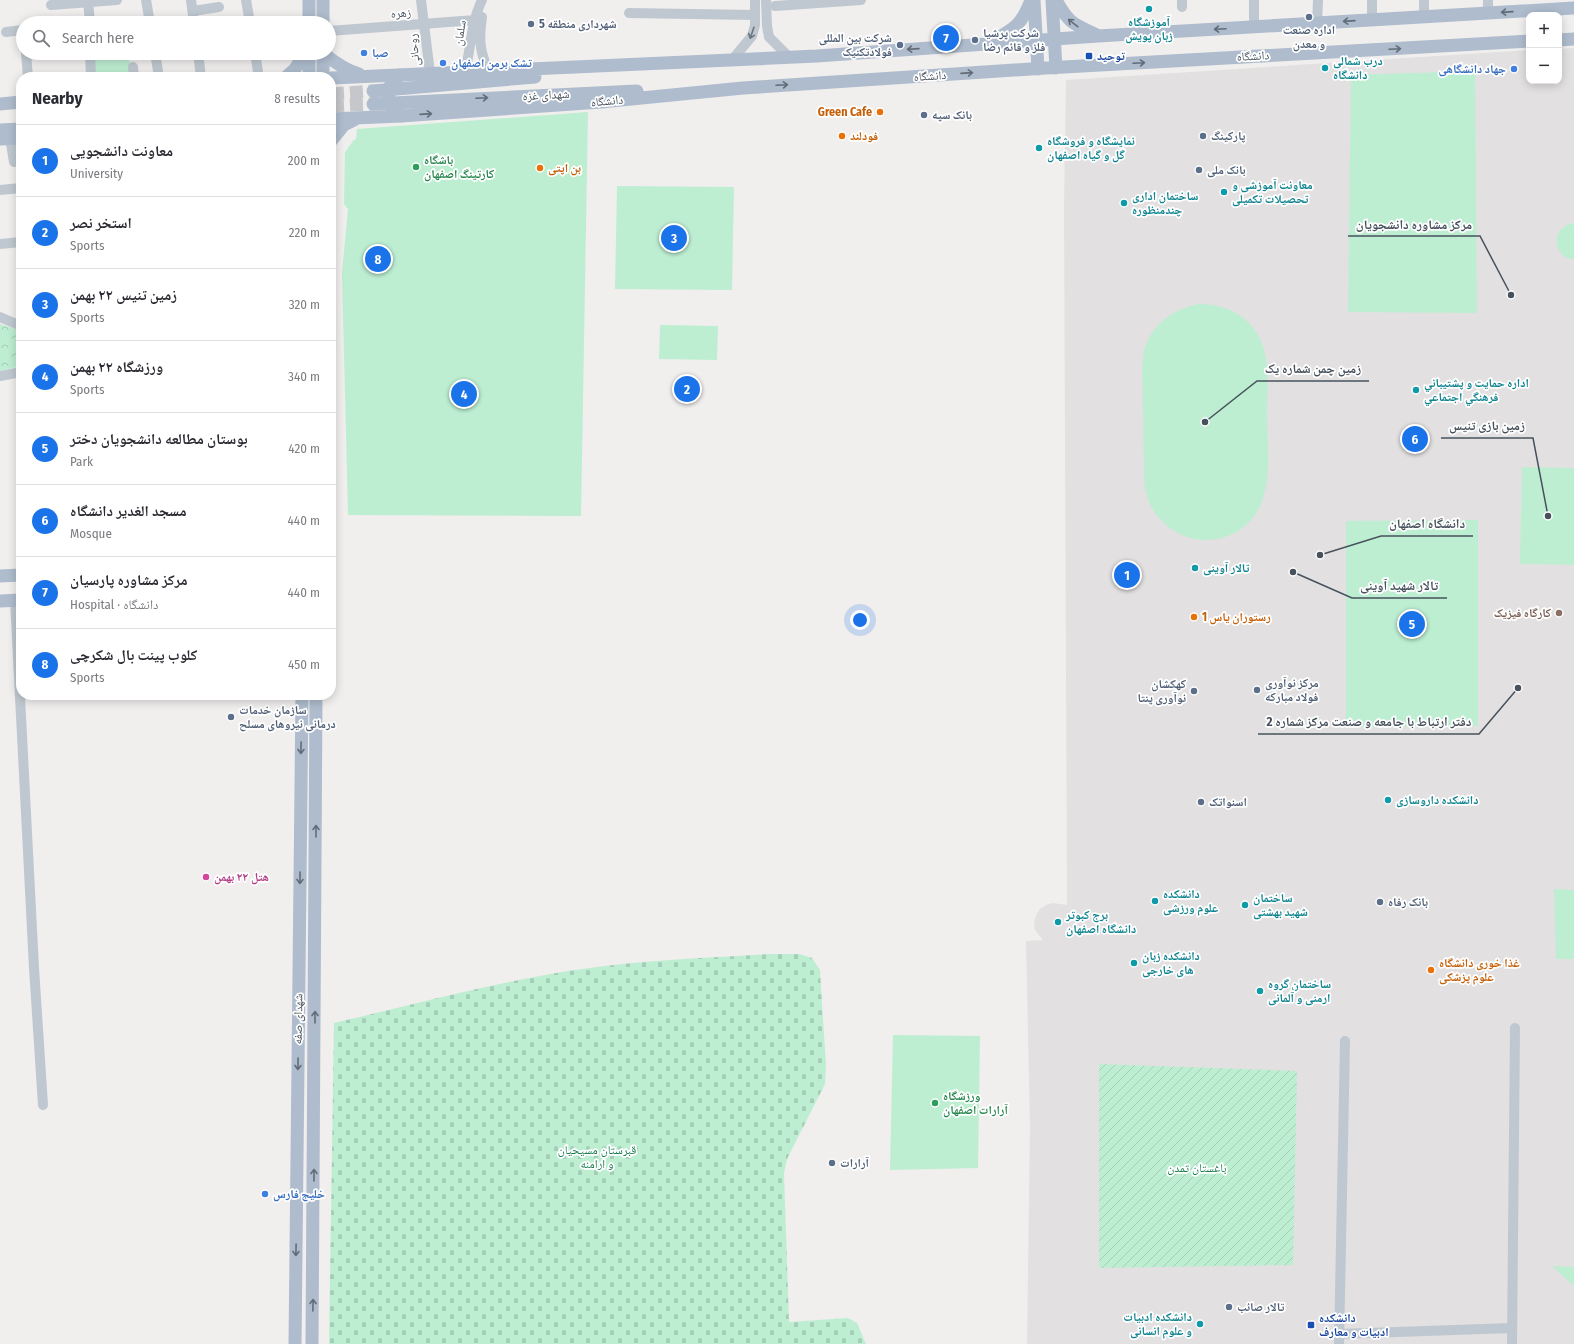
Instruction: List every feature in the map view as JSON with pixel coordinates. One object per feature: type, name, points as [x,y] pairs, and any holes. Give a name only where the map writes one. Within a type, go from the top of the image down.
[{"type":"main road","points":[[309,0],[309,16]]},
{"type":"main road","points":[[323,0],[323,16]]},
{"type":"main road","points":[[986,45],[1013,29],[1025,16],[1031,0]]},
{"type":"main road","points":[[1034,0],[1038,69]]},
{"type":"main road","points":[[1052,0],[1056,68]]},
{"type":"main road","points":[[1056,0],[1064,14],[1073,24],[1098,36]]},
{"type":"main road","points":[[336,78],[732,60],[986,45],[1098,36],[1424,17],[1488,6],[1553,4],[1574,8]]},
{"type":"main road","points":[[1562,40],[1574,39]]},
{"type":"main road","name":"دانشگاه","points":[[336,119],[401,116],[601,102],[743,88],[1038,69],[1526,41]]},
{"type":"main road","name":"شهدای غزه","points":[[732,60],[373,97],[743,88]]},
{"type":"main road","points":[[292,72],[308,62],[310,68],[316,72],[322,69],[323,62],[336,64],[350,71],[367,76]]},
{"type":"main road","points":[[400,75],[390,86],[389,97],[392,107],[401,116]]},
{"type":"main road","points":[[0,104],[16,102]]},
{"type":"main road","points":[[0,111],[16,110]]},
{"type":"main road","points":[[336,135],[344,125],[357,118]]},
{"type":"main road","points":[[0,576],[16,575]]},
{"type":"main road","points":[[0,601],[16,600]]},
{"type":"main road","name":"شهدای صفه","points":[[295,1344],[302,700]]},
{"type":"main road","name":"شهدای صفه","points":[[312,1344],[314,1225],[316,700]]},
{"type":"main road","points":[[296,1225],[314,1225]]},
{"type":"street","points":[[51,5],[117,0]]},
{"type":"street","points":[[146,0],[149,16]]},
{"type":"street","points":[[191,0],[193,16]]},
{"type":"street","points":[[246,0],[249,16]]},
{"type":"street","name":"روحانی","points":[[421,0],[430,74]]},
{"type":"street","points":[[469,56],[471,61],[474,63],[478,63],[480,60],[480,27],[483,0]]},
{"type":"street","name":"سلمان","points":[[465,72],[475,20],[483,0]]},
{"type":"street","points":[[732,60],[752,36],[755,16],[755,0]]},
{"type":"street","points":[[766,0],[766,26],[769,37],[789,57]]},
{"type":"street","points":[[775,6],[862,0]]},
{"type":"street","points":[[1254,0],[1254,27]]},
{"type":"street","points":[[1317,23],[1318,0]]},
{"type":"street","points":[[1372,0],[1372,20]]},
{"type":"street","points":[[1424,0],[1424,17]]},
{"type":"street","points":[[88,2],[89,16]]},
{"type":"street","points":[[193,11],[219,7]]},
{"type":"street","points":[[630,13],[755,16]]},
{"type":"street","name":"زهره","points":[[336,30],[475,20]]},
{"type":"street","points":[[6,32],[16,31]]},
{"type":"street","points":[[481,54],[489,71]]},
{"type":"street","points":[[27,60],[28,72]]},
{"type":"street","points":[[90,60],[91,72]]},
{"type":"street","points":[[156,60],[158,72]]},
{"type":"street","points":[[199,60],[200,72]]},
{"type":"street","points":[[256,60],[258,72]]},
{"type":"street","points":[[8,136],[14,162]]},
{"type":"street","points":[[0,190],[16,188]]},
{"type":"street","points":[[0,244],[16,242]]},
{"type":"street","points":[[0,317],[16,324]]},
{"type":"street","points":[[0,376],[16,373]]},
{"type":"street","points":[[22,700],[34,968],[43,1105]]},
{"type":"street","points":[[1512,1344],[1515,1028]]},
{"type":"street","points":[[1346,1041],[1339,1339],[1512,1328]]},
{"type":"shaded area","points":[[1574,48],[1574,1344],[1027,1344],[1030,1125],[1026,941],[1043,940],[1035,930],[1034,923],[1036,915],[1040,909],[1053,903],[1067,905],[1064,207],[1066,80],[1526,50],[1526,84],[1562,84],[1562,49]]},
{"type":"green space","points":[[92,60],[129,60],[131,72],[93,72]]},
{"type":"green space","points":[[1475,71],[1477,313],[1348,312],[1351,75]]},
{"type":"green space","points":[[588,112],[581,516],[348,515],[342,273],[348,209],[344,204],[345,152],[356,139],[357,129]]},
{"type":"green space","points":[[617,186],[734,187],[732,290],[615,289]]},
{"type":"green space","points":[[1574,223],[1574,260],[1561,253],[1557,241],[1561,229],[1566,225]]},
{"type":"green space","points":[[1199,304],[1208,304],[1233,311],[1253,327],[1265,353],[1268,383],[1268,467],[1262,501],[1254,516],[1242,528],[1225,537],[1207,540],[1183,536],[1164,523],[1150,504],[1144,480],[1142,369],[1145,347],[1155,329],[1170,315],[1179,310]]},
{"type":"green space","points":[[0,324],[16,329],[16,367],[0,371]]},
{"type":"green space","points":[[660,325],[718,326],[717,360],[659,359]]},
{"type":"green space","points":[[1522,467],[1574,468],[1574,565],[1520,564]]},
{"type":"green space","points":[[1478,520],[1478,726],[1346,727],[1346,521]]},
{"type":"green space","points":[[1554,889],[1574,890],[1574,959],[1556,959]]},
{"type":"green space","name":"قبرستان مسیحیان و ارامنه","points":[[766,954],[799,954],[812,958],[820,970],[826,1064],[825,1084],[787,1159],[784,1173],[789,1322],[848,1318],[857,1323],[866,1344],[329,1344],[334,1023],[489,986],[582,969],[651,961]]},
{"type":"green space","points":[[893,1035],[980,1036],[978,1168],[890,1170]]},
{"type":"green space","name":"باغستان تمدن","points":[[1099,1064],[1297,1071],[1293,1265],[1099,1268]]},
{"type":"green space","points":[[1552,1266],[1574,1267],[1574,1286]]},
{"type":"tunnel","points":[[336,94],[373,91]]},
{"type":"tunnel","points":[[336,106],[373,104]]},
{"type":"place","name":"آموزشگاه زبان پویش","points":[[1149,9]]},
{"type":"place","name":"اداره صنعت و معدن","points":[[1309,17]]},
{"type":"place","name":"شهرداری منطقه 5","points":[[531,24]]},
{"type":"place","name":"مرکز مشاوره پارسیان","points":[[946,38]]},
{"type":"place","name":"شرکت پرشیا فلز و قائم رضا","points":[[975,40]]},
{"type":"place","name":"شرکت بین المللی فولادتکنیک","points":[[900,45]]},
{"type":"place","name":"صبا","points":[[364,53]]},
{"type":"place","name":"توحید","points":[[1089,56]]},
{"type":"place","name":"تشک برمن اصفهان","points":[[443,63]]},
{"type":"place","name":"درب شمالی دانشگاه","points":[[1325,68]]},
{"type":"place","name":"جهاد دانشگاهی","points":[[1514,69]]},
{"type":"place","name":"Green Cafe","points":[[880,112]]},
{"type":"place","name":"بانک سپه","points":[[924,115]]},
{"type":"place","name":"فودلند","points":[[842,136]]},
{"type":"place","name":"پارکینگ","points":[[1203,136]]},
{"type":"place","name":"نمایشگاه و فروشگاه گل و گیاه اصفهان","points":[[1039,148]]},
{"type":"place","name":"باشگاه کارتینگ اصفهان","points":[[416,167]]},
{"type":"place","name":"بن اپتی","points":[[540,168]]},
{"type":"place","name":"بانک ملی","points":[[1199,170]]},
{"type":"place","name":"معاونت آموزشی و تحصیلات تکمیلی","points":[[1224,192]]},
{"type":"place","name":"ساختمان اداری چندمنظوره","points":[[1124,203]]},
{"type":"place","name":"زمین تنیس ۲۲ بهمن","points":[[674,238]]},
{"type":"place","name":"کلوب پینت بال شکرچی","points":[[378,259]]},
{"type":"place","name":"مرکز مشاوره دانشجویان","points":[[1511,295]]},
{"type":"place","name":"استخر نصر","points":[[687,389]]},
{"type":"place","name":"اداره حمايت و پشتيباني فرهنگي اجتماعي","points":[[1416,390]]},
{"type":"place","name":"ورزشگاه ۲۲ بهمن","points":[[464,394]]},
{"type":"place","name":"زمین چمن شماره یک","points":[[1205,422]]},
{"type":"place","name":"مسجد الغدیر دانشگاه","points":[[1415,439]]},
{"type":"place","name":"زمین بازی تنیس","points":[[1548,516]]},
{"type":"place","name":"دانشگاه اصفهان","points":[[1320,555]]},
{"type":"place","name":"تالار آوینی","points":[[1195,568]]},
{"type":"place","name":"تالار شهید آوینی","points":[[1293,572]]},
{"type":"place","name":"معاونت دانشجویی","points":[[1127,575]]},
{"type":"place","name":"کارگاه فیزیک","points":[[1559,613]]},
{"type":"place","name":"رستوران یاس 1","points":[[1194,617]]},
{"type":"place","name":"بوستان مطالعه دانشجویان دختر","points":[[1412,624]]},
{"type":"place","name":"دفتر ارتباط با جامعه و صنعت مرکز شماره 2","points":[[1518,688]]},
{"type":"place","name":"مرکز نوآوری فولاد مبارکه","points":[[1257,690]]},
{"type":"place","name":"کهکشان نوآوری پنتا","points":[[1194,691]]},
{"type":"place","name":"سازمان خدمات درمانی نیروهای مسلح","points":[[231,717]]},
{"type":"place","name":"دانشکده داروسازی","points":[[1388,800]]},
{"type":"place","name":"اسنواتک","points":[[1201,802]]},
{"type":"place","name":"هتل ۲۲ بهمن","points":[[206,877]]},
{"type":"place","name":"دانشکده علوم ورزشی","points":[[1155,901]]},
{"type":"place","name":"بانک رفاه","points":[[1380,902]]},
{"type":"place","name":"ساختمان شهید بهشتی","points":[[1245,905]]},
{"type":"place","name":"برج کبوتر دانشگاه اصفهان","points":[[1058,922]]},
{"type":"place","name":"دانشکده زبان های خارجی","points":[[1134,963]]},
{"type":"place","name":"غذا خوری دانشگاه علوم پزشکی","points":[[1431,970]]},
{"type":"place","name":"ساختمان گروه ارمنی و آلمانی","points":[[1260,991]]},
{"type":"place","name":"ورزشگاه آرارات اصفهان","points":[[935,1103]]},
{"type":"place","name":"آرارات","points":[[832,1163]]},
{"type":"place","name":"خلیج فارس","points":[[265,1194]]},
{"type":"place","name":"تالار صائب","points":[[1229,1307]]},
{"type":"place","name":"دانشکده ادبیات و علوم انسانی","points":[[1200,1324]]},
{"type":"place","name":"دانشکده ادبیات و معارف","points":[[1311,1325]]}]
